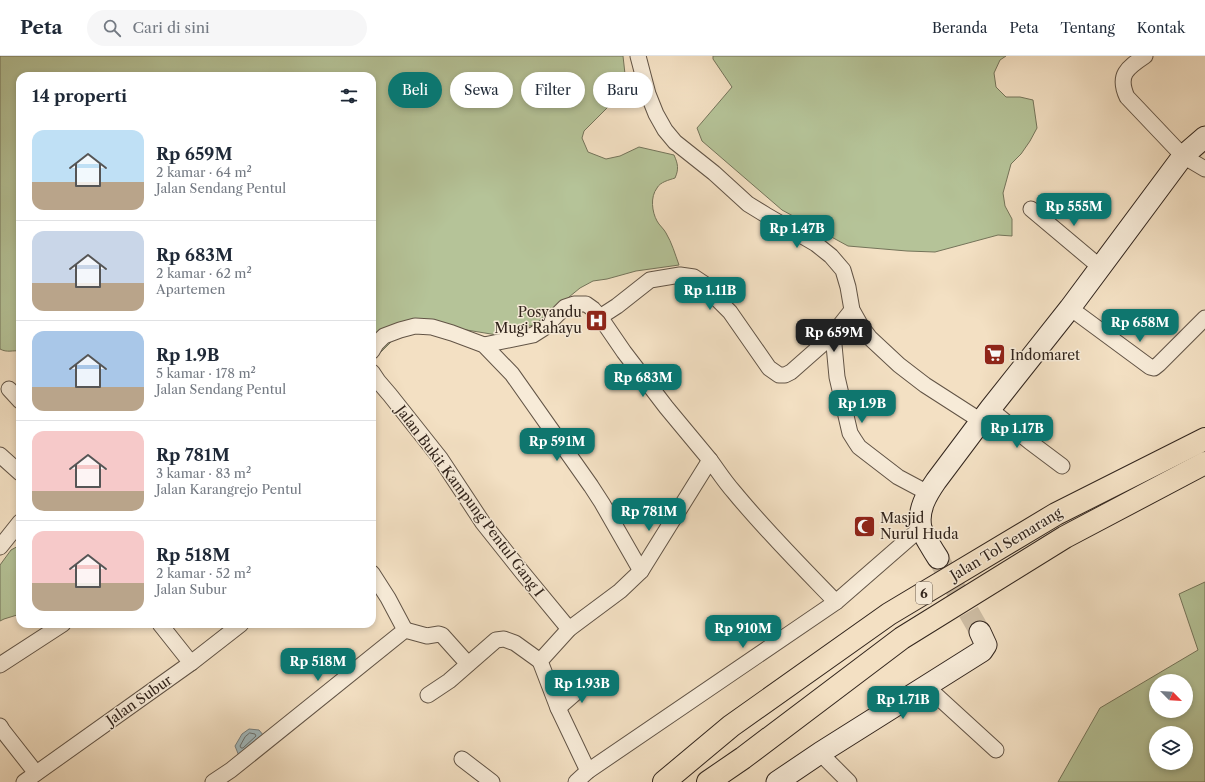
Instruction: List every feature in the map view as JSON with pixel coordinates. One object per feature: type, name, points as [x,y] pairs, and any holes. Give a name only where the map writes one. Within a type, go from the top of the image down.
[{"type":"highway","name":"Jalan Tol Semarang","points":[[664,782],[731,726],[889,614],[1056,514],[1205,439]]},
{"type":"highway","name":"Jalan Tol Semarang","points":[[708,782],[902,638],[1064,537],[1205,463]]},
{"type":"main road","points":[[938,558],[921,528],[922,505],[928,493],[986,415],[1070,308],[1183,156],[1205,137]]},
{"type":"main road","points":[[777,782],[820,753],[982,651],[986,645],[982,636]]},
{"type":"street","points":[[1144,56],[1131,65],[1123,75],[1122,86],[1127,97],[1183,156],[1205,169]]},
{"type":"street","points":[[640,58],[648,94],[656,114],[665,130],[675,142],[714,173],[748,204],[766,216],[816,244],[831,256],[843,270],[852,310],[870,338],[899,366],[925,385],[986,415],[1030,442],[1062,466]]},
{"type":"street","points":[[1031,209],[1100,267]]},
{"type":"street","points":[[600,317],[618,306],[650,280],[680,275],[694,277],[709,287],[719,301],[730,312],[769,368],[779,375],[785,375],[825,342],[852,310]]},
{"type":"street","points":[[484,345],[533,335],[544,328],[565,307],[574,304],[586,304],[593,309],[661,401],[710,460],[733,491],[757,519],[836,602]]},
{"type":"street","points":[[1070,308],[1150,367],[1154,368],[1205,318]]},
{"type":"street","points":[[376,344],[384,336],[415,326],[432,327],[484,345],[512,374],[591,486],[602,502],[641,571]]},
{"type":"street","points":[[837,329],[834,345],[837,377],[850,433],[859,446],[898,477],[928,493]]},
{"type":"street","name":"Jalan Bukit Kampung Pentul Gang I","points":[[376,378],[440,458],[483,523],[569,630]]},
{"type":"street","points":[[9,389],[16,397]]},
{"type":"street","points":[[0,455],[16,469]]},
{"type":"street","points":[[540,661],[569,630],[620,591],[641,571],[710,460]]},
{"type":"street","points":[[0,547],[16,527]]},
{"type":"street","points":[[576,782],[588,771],[836,602],[921,528]]},
{"type":"street","points":[[376,578],[405,630],[427,636],[442,635],[468,664]]},
{"type":"street","points":[[0,665],[57,628]]},
{"type":"street","points":[[163,628],[191,663]]},
{"type":"street","name":"Jalan Subur","points":[[0,726],[30,778],[191,663],[236,628]]},
{"type":"street","points":[[213,782],[231,770],[405,630]]},
{"type":"street","points":[[428,695],[449,681],[496,640],[504,639],[515,643],[540,661],[558,708],[588,771]]},
{"type":"street","points":[[558,708],[590,680]]},
{"type":"street","points":[[926,686],[996,750]]},
{"type":"street","points":[[820,753],[849,782]]},
{"type":"street","points":[[462,760],[492,782]]},
{"type":"green space","points":[[0,56],[623,56],[625,72],[593,72],[593,108],[607,108],[584,131],[582,138],[588,152],[606,159],[620,156],[639,147],[674,155],[678,166],[675,178],[658,186],[653,196],[652,204],[655,217],[668,237],[679,265],[636,271],[607,279],[593,281],[580,288],[569,297],[548,321],[497,335],[412,321],[376,356],[376,72],[16,72],[16,351],[0,349]]},
{"type":"green space","points":[[713,56],[1006,56],[1000,60],[994,73],[996,87],[1006,97],[1020,97],[1033,100],[1037,128],[1021,154],[1011,164],[1003,193],[1005,206],[1012,219],[1012,236],[998,235],[935,252],[848,246],[782,210],[702,141],[697,128],[732,87],[713,59]]},
{"type":"green space","points":[[16,547],[16,615],[0,621],[0,565],[11,550]]},
{"type":"green space","points":[[1205,582],[1205,782],[1058,782],[1100,708],[1149,679],[1149,718],[1193,718],[1193,674],[1157,674],[1198,650],[1179,594]]},
{"type":"water","points":[[249,729],[259,730],[264,736],[239,756],[235,746],[242,734]]},
{"type":"tunnel","points":[[938,558],[980,632]]},
{"type":"place","name":"Posyandu Mugi Rahayu","points":[[597,320]]},
{"type":"place","name":"Indomaret","points":[[995,355]]},
{"type":"place","name":"Masjid Nurul Huda","points":[[865,526]]}]
